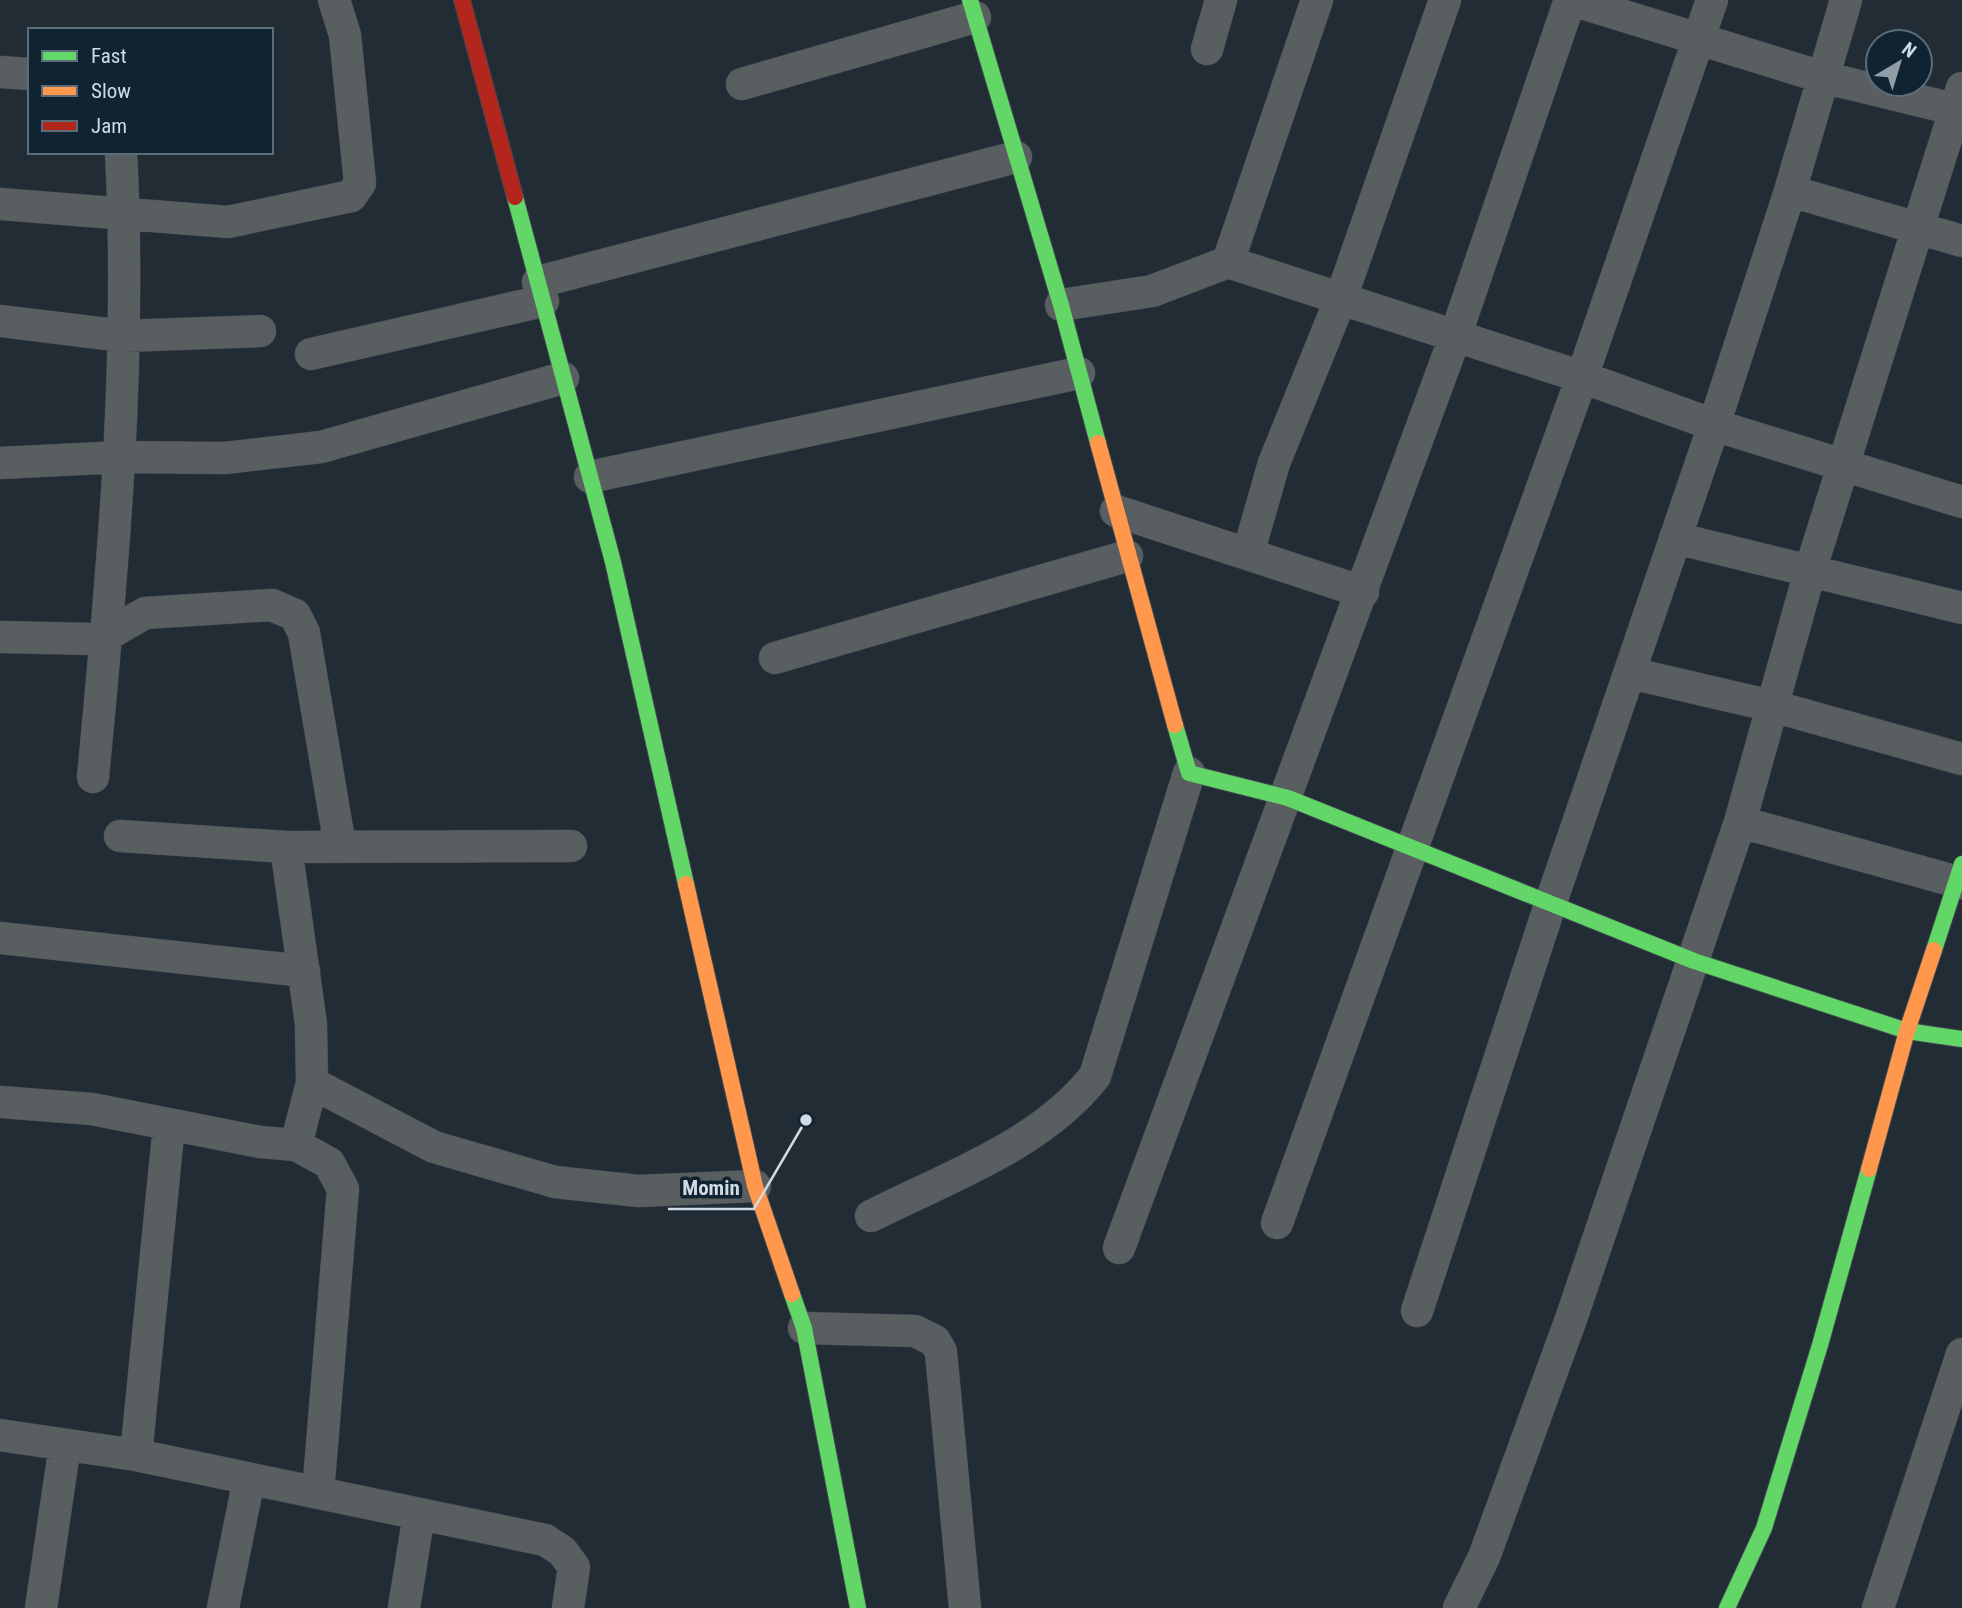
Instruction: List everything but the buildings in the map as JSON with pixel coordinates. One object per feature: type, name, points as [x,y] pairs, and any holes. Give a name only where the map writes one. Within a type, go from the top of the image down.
[{"type":"street","points":[[0,204],[228,222],[351,196],[360,183],[345,34],[334,0]]},
{"type":"street","points":[[462,0],[613,562],[755,1186],[804,1328],[858,1608]]},
{"type":"street","points":[[1206,49],[1221,0]]},
{"type":"street","points":[[1228,262],[1317,0]]},
{"type":"street","points":[[1248,554],[1274,463],[1341,298],[1445,0]]},
{"type":"street","points":[[1119,1248],[1363,592],[1455,337],[1571,0],[1822,77],[1959,103],[1843,464],[1810,571],[1740,822],[1694,961],[1571,1319],[1484,1557],[1459,1608]]},
{"type":"street","points":[[1277,1223],[1582,377],[1712,0]]},
{"type":"street","points":[[1417,1311],[1550,905],[1714,425],[1790,191],[1846,0]]},
{"type":"street","points":[[742,84],[972,8],[1061,305],[1189,773],[1095,1076],[1085,1089],[1030,1135],[871,1216]]},
{"type":"street","points":[[0,72],[28,74]]},
{"type":"street","points":[[93,777],[121,457],[124,213],[121,154]]},
{"type":"street","points":[[312,354],[1016,157]]},
{"type":"street","points":[[1790,191],[1962,241]]},
{"type":"street","points":[[1061,305],[1152,291],[1228,262],[1582,377],[1714,425],[1962,502]]},
{"type":"street","points":[[0,321],[123,336],[260,331]]},
{"type":"street","points":[[590,477],[1079,373]]},
{"type":"street","points":[[0,463],[121,457],[225,458],[321,447],[563,378]]},
{"type":"street","points":[[1116,511],[1363,592]]},
{"type":"street","points":[[1675,538],[1962,608]]},
{"type":"street","points":[[775,658],[1128,556]]},
{"type":"street","points":[[0,637],[92,639],[107,635],[145,613],[272,605],[295,615],[304,633],[340,846]]},
{"type":"street","points":[[1630,673],[1772,706],[1962,759]]},
{"type":"street","points":[[1189,773],[1288,798],[1694,961],[1907,1031],[1962,1039]]},
{"type":"street","points":[[1727,1608],[1764,1528],[1820,1345],[1907,1031],[1960,876],[1740,822]]},
{"type":"street","points":[[120,836],[286,847],[571,846]]},
{"type":"street","points":[[286,847],[311,1024],[312,1083],[296,1145]]},
{"type":"street","points":[[0,938],[303,971]]},
{"type":"street","points":[[312,1083],[434,1147],[555,1182],[639,1191],[755,1186]]},
{"type":"street","points":[[0,1102],[92,1109],[260,1142],[296,1145],[329,1163],[344,1189],[318,1493]]},
{"type":"street","points":[[136,1455],[169,1125]]},
{"type":"street","points":[[804,1328],[915,1331],[935,1341],[941,1352],[965,1608]]},
{"type":"street","points":[[1878,1608],[1962,1354]]},
{"type":"street","points":[[0,1435],[136,1455],[545,1540],[562,1550],[573,1567],[568,1608]]},
{"type":"street","points":[[41,1608],[65,1445]]},
{"type":"street","points":[[223,1608],[249,1479]]},
{"type":"street","points":[[404,1608],[419,1514]]},
{"type":"traffic: fast","points":[[970,0],[1061,305],[1098,443]]},
{"type":"traffic: fast","points":[[515,197],[613,562],[686,884]]},
{"type":"traffic: fast","points":[[1175,725],[1189,773],[1288,798],[1694,961],[1907,1031],[1962,1039]]},
{"type":"traffic: fast","points":[[1934,950],[1962,864]]},
{"type":"traffic: fast","points":[[1727,1608],[1764,1528],[1820,1345],[1869,1169]]},
{"type":"traffic: fast","points":[[792,1294],[804,1328],[858,1608]]},
{"type":"traffic: slow","points":[[1098,443],[1175,725]]},
{"type":"traffic: slow","points":[[686,884],[755,1186],[792,1294]]},
{"type":"traffic: slow","points":[[1869,1169],[1907,1031],[1934,950]]},
{"type":"traffic: jam","points":[[462,0],[515,197]]},
{"type":"place","name":"Momin","points":[[806,1120]]}]
